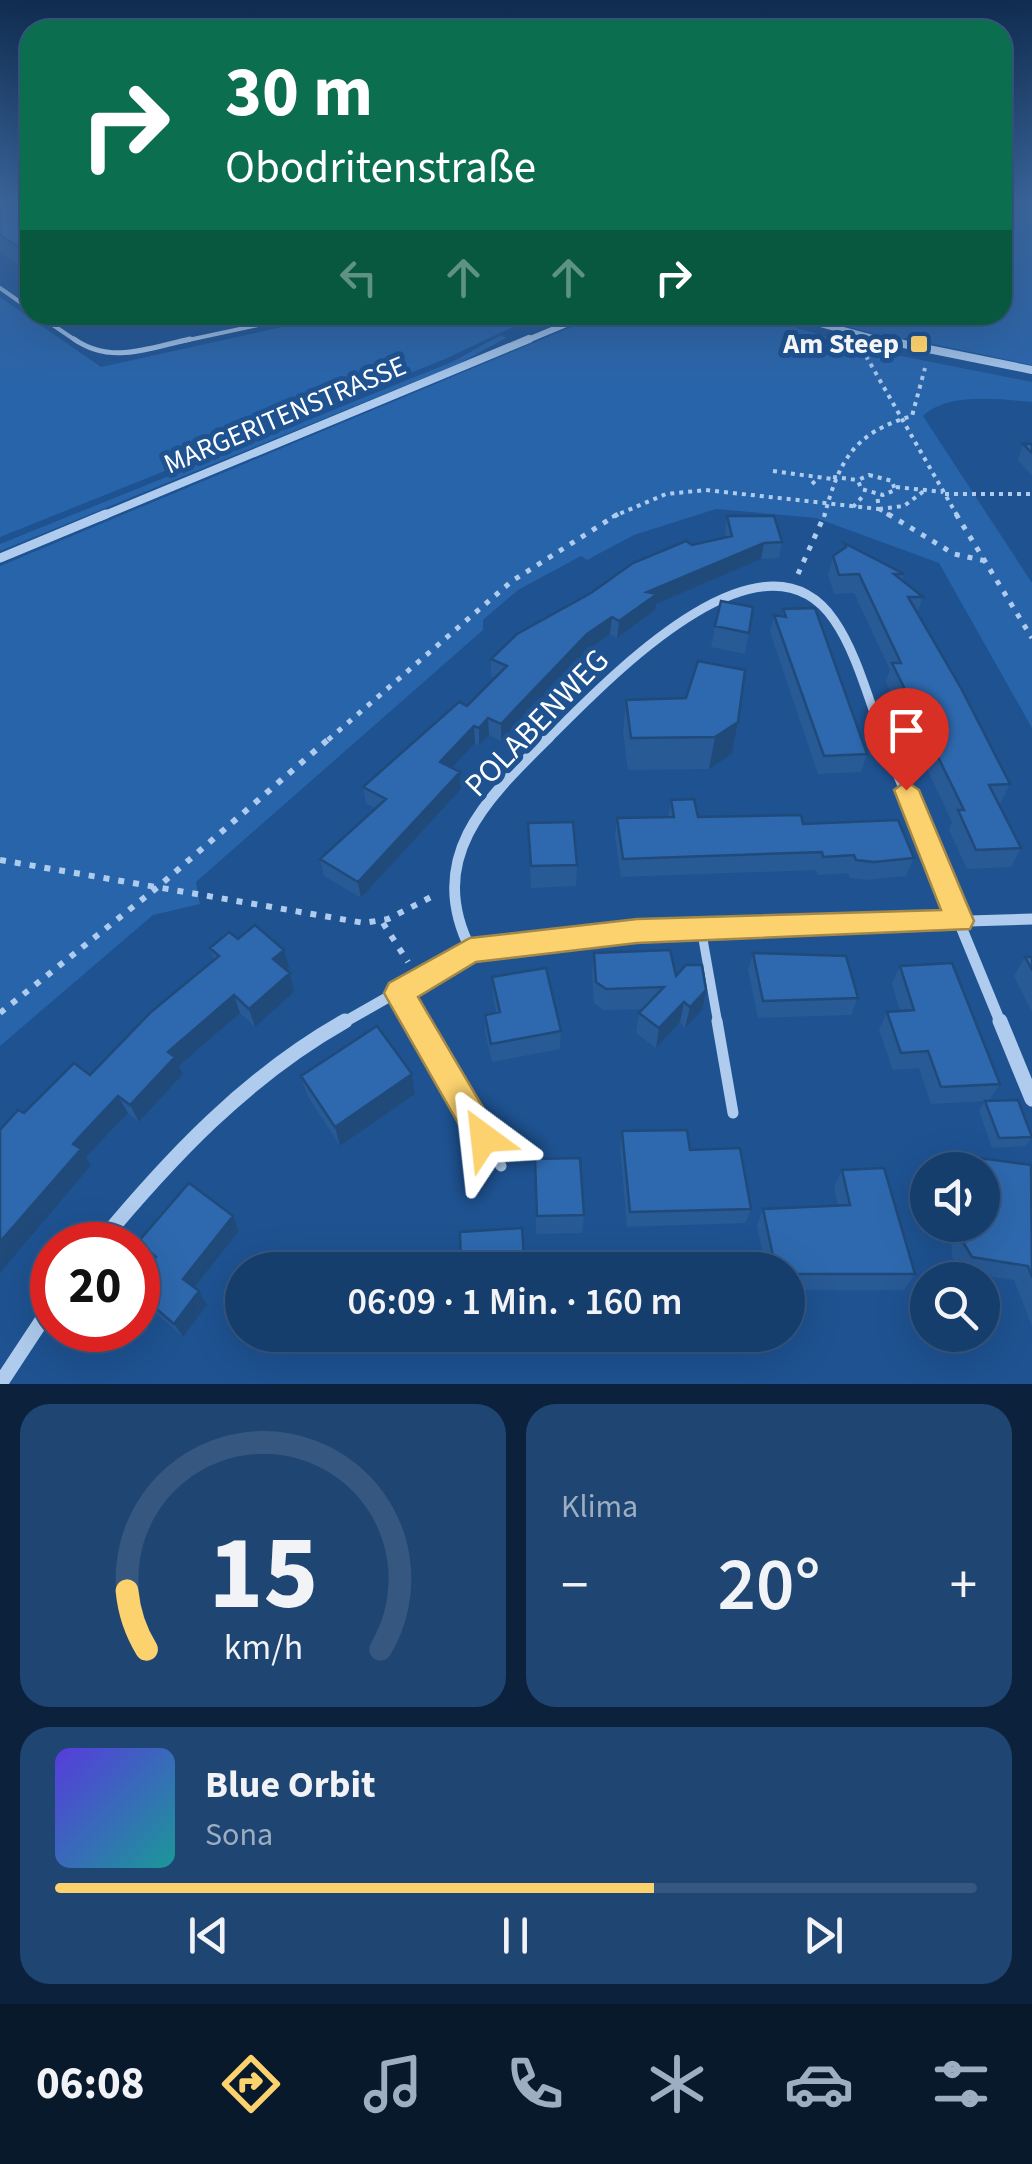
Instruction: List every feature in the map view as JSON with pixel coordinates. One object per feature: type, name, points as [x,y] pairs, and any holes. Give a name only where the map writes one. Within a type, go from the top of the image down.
[{"type":"street","name":"MARGERITENSTRASSE","points":[[0,558],[564,325]]},
{"type":"street","points":[[824,325],[888,342],[1032,370]]},
{"type":"street","name":"POLABENWEG","points":[[451,893],[458,850],[468,834],[602,683],[666,634],[731,592],[759,587],[791,590]]},
{"type":"street","points":[[791,590],[820,603],[836,622],[1032,1099]]},
{"type":"street","points":[[451,893],[470,950]]},
{"type":"street","points":[[117,1222],[154,1178],[252,1082],[333,1028],[420,982],[470,950],[701,928],[1032,919]]},
{"type":"street","points":[[0,1384],[30,1338]]},
{"type":"lane","points":[[53,325],[91,351],[113,356],[258,325]]},
{"type":"lane","points":[[701,928],[733,1114]]},
{"type":"lane","points":[[399,993],[501,1166]]},
{"type":"path","points":[[864,346],[900,421],[1032,638]]},
{"type":"path","points":[[791,590],[829,502],[832,478],[880,425],[900,421],[915,412],[927,362]]},
{"type":"path","points":[[773,471],[858,480],[882,476],[896,487],[944,494],[1032,494]]},
{"type":"path","points":[[812,484],[820,478]]},
{"type":"path","points":[[858,480],[861,489],[877,495],[892,493],[896,487]]},
{"type":"path","points":[[880,512],[904,506],[924,490]]},
{"type":"path","points":[[0,1013],[159,886],[512,581],[608,519],[650,500],[687,491],[829,502],[880,512],[954,554],[986,561]]},
{"type":"path","points":[[853,506],[864,495]]},
{"type":"path","points":[[877,495],[880,512]]},
{"type":"path","points":[[903,531],[910,526]]},
{"type":"path","points":[[0,860],[382,923],[399,917],[429,895],[451,893]]},
{"type":"path","points":[[382,923],[420,982]]},
{"type":"shaded area","points":[[1012,268],[1032,268],[1032,365],[905,338],[902,341],[841,325],[1012,325]]},
{"type":"shaded area","points":[[0,297],[20,311],[20,325],[40,325],[101,367],[291,325],[518,325],[445,359],[0,537]]},
{"type":"shaded area","points":[[576,325],[787,325],[876,351],[1032,382],[1032,402],[960,400],[923,416],[1032,583],[1032,728],[939,563],[816,518],[716,509],[634,535],[587,560],[581,556],[518,590],[483,620],[483,630],[196,882],[200,904],[153,915],[0,1046],[0,566]]},
{"type":"shaded area","points":[[501,335],[506,338],[458,364],[0,551],[0,544],[452,362]]},
{"type":"building","points":[[727,516],[774,516],[782,542],[764,543],[647,592],[657,594],[619,621],[612,617],[587,634],[501,724],[488,718],[479,728],[474,726],[440,762],[460,772],[358,882],[320,859],[386,799],[363,787],[459,702],[467,706],[507,666],[491,659],[517,634],[591,593],[633,563],[686,541],[692,545],[732,536]]},
{"type":"building","points":[[844,543],[904,574],[894,574],[923,597],[908,597],[1010,784],[989,785],[1021,848],[976,850],[958,810],[964,810],[892,663],[901,663],[859,574],[839,575],[833,556],[846,547]]},
{"type":"building","points":[[721,601],[753,607],[749,633],[715,626]]},
{"type":"building","points":[[815,608],[867,754],[824,756],[774,615],[786,617],[783,609]]},
{"type":"building","points":[[698,661],[745,670],[738,722],[715,737],[631,738],[626,700],[686,698]]},
{"type":"building","points":[[694,799],[698,817],[801,815],[803,824],[898,820],[914,858],[874,862],[856,860],[854,855],[823,857],[822,852],[623,859],[617,818],[674,817],[671,800]]},
{"type":"building","points":[[573,822],[577,865],[531,866],[528,823]]},
{"type":"building","points":[[255,925],[284,950],[273,959],[290,973],[249,1009],[234,995],[168,1052],[175,1057],[130,1105],[118,1096],[73,1144],[81,1149],[0,1242],[0,1130],[18,1110],[24,1113],[74,1063],[90,1075],[151,1012],[219,956],[210,948],[229,932],[238,939]]},
{"type":"building","points":[[670,950],[676,976],[686,965],[702,965],[706,990],[690,1007],[684,1002],[659,1028],[639,1013],[664,987],[606,989],[596,982],[594,953]]},
{"type":"building","points":[[753,953],[846,956],[858,998],[763,1001]]},
{"type":"building","points":[[952,963],[1000,1084],[941,1087],[928,1051],[901,1053],[887,1012],[914,1010],[900,966]]},
{"type":"building","points":[[546,968],[561,1031],[491,1044],[485,1015],[500,1012],[492,977]]},
{"type":"building","points":[[377,1026],[412,1074],[335,1127],[301,1076]]},
{"type":"building","points":[[1018,1100],[1032,1137],[999,1138],[985,1101]]},
{"type":"building","points":[[687,1130],[690,1150],[740,1148],[751,1209],[630,1212],[622,1131]]},
{"type":"building","points":[[580,1158],[584,1215],[537,1216],[535,1159]]},
{"type":"building","points":[[1000,1161],[1031,1165],[1032,1277],[1028,1266],[972,1257],[963,1242],[1000,1242]]},
{"type":"building","points":[[884,1168],[911,1262],[910,1274],[805,1274],[805,1252],[772,1252],[763,1209],[850,1205],[842,1170]]},
{"type":"building","points":[[189,1183],[233,1216],[183,1279],[199,1291],[174,1324],[160,1312],[160,1222],[155,1222]]},
{"type":"building","points":[[522,1228],[524,1252],[461,1252],[460,1232]]},
{"type":"place","name":"Am Steep","points":[[919,344]]},
{"type":"route","points":[[484,1138],[399,993],[470,950],[524,948],[637,931],[960,921],[906,790]]}]
